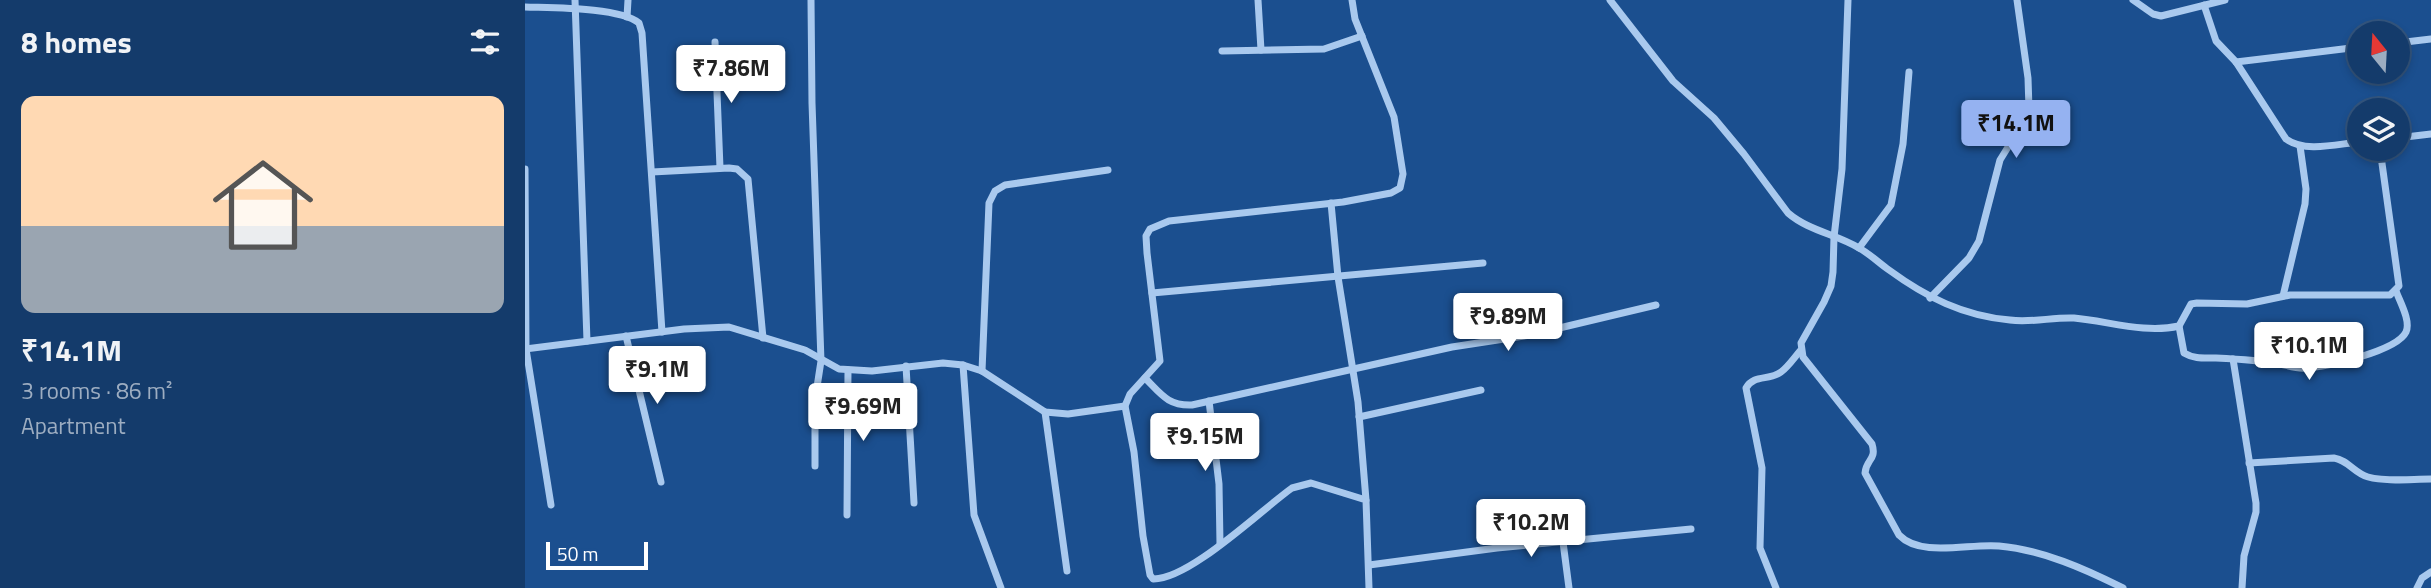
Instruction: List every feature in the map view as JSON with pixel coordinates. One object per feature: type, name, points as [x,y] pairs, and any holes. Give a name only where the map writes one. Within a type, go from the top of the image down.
[{"type":"street","points":[[627,17],[628,0]]},
{"type":"street","points":[[811,0],[821,361],[815,401],[815,466]]},
{"type":"street","points":[[1258,0],[1261,50]]},
{"type":"street","points":[[1352,0],[1355,19],[1394,117],[1403,183],[1391,193],[1157,224],[1150,229],[1146,236],[1160,361],[1130,394],[1125,406],[1134,452],[1143,536],[1153,579],[1183,571],[1292,488],[1302,484],[1311,483],[1366,500]]},
{"type":"street","points":[[1610,0],[1673,81],[1714,118],[1788,213],[1796,220],[1859,248],[1930,298],[1981,317],[2012,321],[2073,318],[2139,327],[2179,326]]},
{"type":"street","points":[[1776,588],[1760,548],[1762,468],[1746,388],[1749,382],[1756,379],[1779,374],[1800,351],[1801,343],[1831,286],[1842,169],[1848,0]]},
{"type":"street","points":[[1930,298],[1969,258],[1979,240],[2000,160],[2029,109],[2028,78],[2017,0]]},
{"type":"street","points":[[2133,0],[2153,14],[2161,16],[2225,0]]},
{"type":"street","points":[[575,4],[587,341]]},
{"type":"street","points":[[525,7],[575,4],[627,17],[639,23],[642,33],[662,332]]},
{"type":"street","points":[[2204,5],[2216,41],[2236,62],[2287,139],[2300,146],[2347,143]]},
{"type":"street","points":[[1222,51],[1324,49],[1362,36]]},
{"type":"street","points":[[2410,41],[2431,39]]},
{"type":"street","points":[[715,42],[720,168]]},
{"type":"street","points":[[2236,62],[2347,48]]},
{"type":"street","points":[[1859,248],[1891,205],[1903,144],[1909,72]]},
{"type":"street","points":[[2410,136],[2431,134]]},
{"type":"street","points":[[2283,296],[2305,204],[2306,189],[2300,146]]},
{"type":"street","points":[[2382,161],[2399,286],[2396,291],[2381,296],[2283,296],[2247,303],[2191,304],[2179,326],[2184,352],[2192,358],[2233,359],[2302,369],[2319,367],[2375,351],[2397,342],[2407,328],[2396,291]]},
{"type":"street","points":[[525,169],[525,349],[551,505]]},
{"type":"street","points":[[652,172],[737,169],[748,178],[763,338]]},
{"type":"street","points":[[982,371],[989,203],[995,191],[1005,185],[1108,170]]},
{"type":"street","points":[[1331,203],[1338,277],[1359,417],[1366,500],[1369,588]]},
{"type":"street","points":[[1152,293],[1483,264]]},
{"type":"street","points":[[1145,378],[1170,402],[1179,406],[1452,347],[1530,335],[1656,305]]},
{"type":"street","points":[[525,349],[662,332],[729,327],[805,351],[831,367],[848,370],[943,363],[963,365],[982,371],[1045,412],[1068,414],[1125,406]]},
{"type":"street","points":[[626,336],[661,482]]},
{"type":"street","points":[[1800,351],[1872,444],[1874,452],[1865,467],[1865,473],[1905,541],[1926,546],[1996,545],[2028,551],[2061,560],[2123,588]]},
{"type":"street","points":[[2233,359],[2256,512],[2244,556],[2242,588]]},
{"type":"street","points":[[963,365],[974,515],[1000,588]]},
{"type":"street","points":[[906,366],[914,503]]},
{"type":"street","points":[[847,515],[848,370]]},
{"type":"street","points":[[1359,417],[1481,390]]},
{"type":"street","points":[[1209,401],[1218,461],[1220,544]]},
{"type":"street","points":[[1045,412],[1067,571]]},
{"type":"street","points":[[2249,463],[2334,458],[2343,459],[2365,476],[2431,479]]},
{"type":"street","points":[[1369,565],[1692,529]]},
{"type":"street","points":[[1563,542],[1569,588]]},
{"type":"street","points":[[2417,588],[2422,578],[2431,572]]}]
